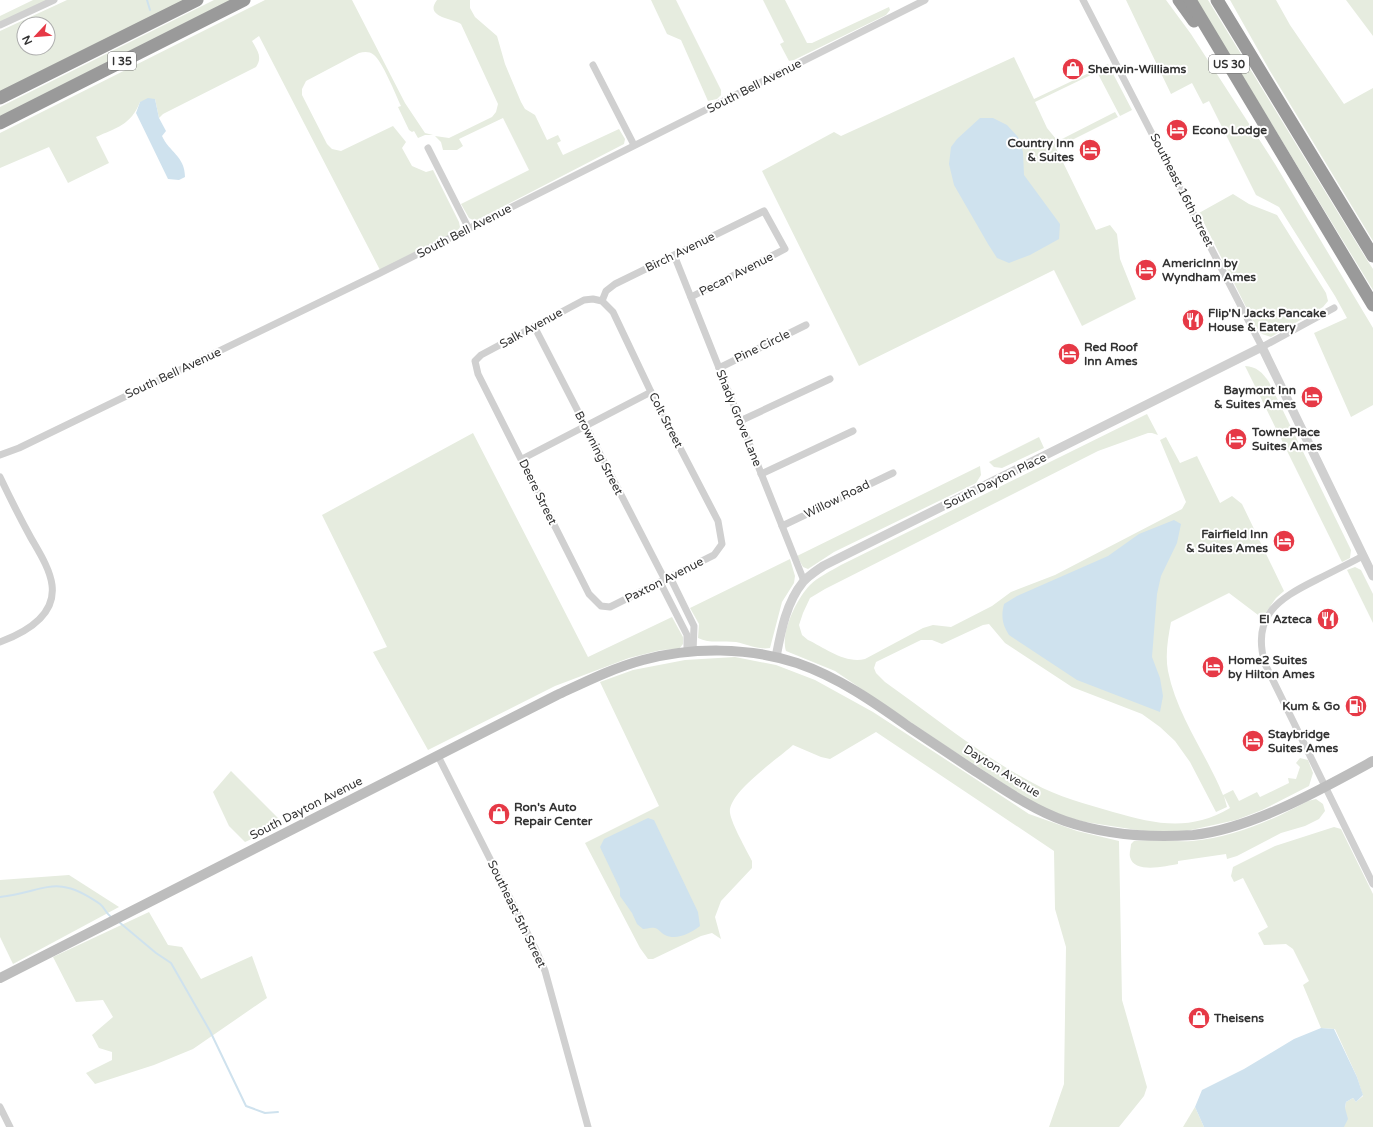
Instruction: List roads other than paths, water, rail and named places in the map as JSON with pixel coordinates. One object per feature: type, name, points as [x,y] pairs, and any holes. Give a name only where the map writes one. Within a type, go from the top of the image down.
[{"type":"highway","name":"I 35","points":[[0,98],[196,0]]},
{"type":"highway","name":"I 35","points":[[0,123],[244,0]]},
{"type":"highway","points":[[1178,0],[1189,6],[1267,128],[1373,304]]},
{"type":"highway","name":"US 30","points":[[1217,0],[1288,117]]},
{"type":"highway","points":[[1224,0],[1288,117],[1373,256]]},
{"type":"main road","name":"Dayton Avenue","points":[[626,665],[658,657],[690,652],[732,652],[776,657],[799,664],[835,679],[867,698],[1005,791],[1058,818],[1090,828],[1127,835],[1163,836],[1210,832],[1226,829],[1255,819],[1325,786],[1373,761]]},
{"type":"main road","name":"South Dayton Avenue","points":[[0,978],[557,695],[603,673],[626,665]]},
{"type":"street","points":[[0,25],[54,0]]},
{"type":"street","name":"South Bell Avenue","points":[[0,455],[19,448],[252,336],[925,0]]},
{"type":"street","name":"Southeast 16th Street","points":[[1083,0],[1262,347],[1373,576]]},
{"type":"street","points":[[593,65],[634,146]]},
{"type":"street","points":[[428,148],[469,229]]},
{"type":"street","name":"Birch Avenue","points":[[602,301],[606,291],[616,284],[764,211]]},
{"type":"street","name":"Pecan Avenue","points":[[691,297],[785,249],[764,211]]},
{"type":"street","name":"Shady Grove Lane","points":[[674,255],[804,581]]},
{"type":"street","name":"Salk Avenue","points":[[478,374],[475,361],[481,355],[584,300],[602,301]]},
{"type":"street","name":"Colt Street","points":[[602,301],[613,312],[651,392],[718,521],[722,544]]},
{"type":"street","points":[[1262,347],[1334,308]]},
{"type":"street","name":"Pine Circle","points":[[719,368],[806,325]]},
{"type":"street","name":"Browning Street","points":[[534,326],[665,580],[688,635],[690,652]]},
{"type":"street","name":"South Dayton Place","points":[[776,657],[784,620],[793,597],[804,581],[823,566],[1262,347]]},
{"type":"street","name":"Deere Street","points":[[478,374],[589,594],[601,606]]},
{"type":"street","points":[[740,421],[830,379]]},
{"type":"street","points":[[522,459],[651,392]]},
{"type":"street","points":[[761,474],[853,431]]},
{"type":"street","name":"Willow Road","points":[[782,526],[893,473]]},
{"type":"street","points":[[0,477],[43,559],[52,584],[50,601],[42,618],[15,636],[0,642]]},
{"type":"street","name":"Paxton Avenue","points":[[601,606],[610,608],[714,555],[722,544]]},
{"type":"street","points":[[1363,556],[1296,590],[1274,606],[1268,614],[1262,633],[1262,652],[1265,664],[1373,884]]},
{"type":"street","name":"Browning Street","points":[[665,580],[694,626],[690,652]]},
{"type":"street","name":"Southeast 5th Street","points":[[438,756],[535,948],[545,971],[588,1127]]},
{"type":"street","points":[[0,1107],[10,1127]]},
{"type":"water","points":[[148,98],[155,99],[159,118],[166,131],[162,136],[180,159],[182,164],[185,177],[179,180],[168,179],[136,113],[140,102]]},
{"type":"water","points":[[980,118],[993,118],[1007,125],[1018,137],[1023,152],[1024,175],[1060,224],[1059,239],[1030,255],[1009,263],[997,258],[988,244],[954,185],[949,164],[951,147],[957,139]]},
{"type":"water","points":[[1174,520],[1181,524],[1177,543],[1161,576],[1157,594],[1152,657],[1160,678],[1163,696],[1160,712],[1077,680],[1009,635],[1003,620],[1004,604],[1017,596],[1108,556],[1139,534]]},
{"type":"water","points":[[648,818],[654,820],[698,912],[700,926],[679,937],[669,937],[652,928],[643,929],[637,924],[632,913],[620,896],[620,889],[600,847],[604,839]]},
{"type":"water","points":[[1321,1028],[1334,1029],[1357,1077],[1363,1095],[1356,1102],[1353,1098],[1346,1102],[1345,1108],[1348,1119],[1344,1127],[1204,1127],[1195,1107],[1202,1090],[1244,1069],[1294,1039]]},
{"type":"waterway","points":[[147,0],[150,10]]},
{"type":"waterway","points":[[0,897],[41,888],[61,887],[72,889],[85,895],[100,904],[110,916]]},
{"type":"waterway","points":[[119,922],[156,953],[171,963],[210,1031],[246,1106],[265,1113],[278,1112]]},
{"type":"place","name":"Sherwin-Williams","points":[[1073,69]]},
{"type":"place","name":"Econo Lodge","points":[[1177,130]]},
{"type":"place","name":"Country Inn & Suites","points":[[1090,150]]},
{"type":"place","name":"AmericInn by Wyndham Ames","points":[[1146,270]]},
{"type":"place","name":"Flip'N Jacks Pancake House & Eatery","points":[[1193,320]]},
{"type":"place","name":"Red Roof Inn Ames","points":[[1069,354]]},
{"type":"place","name":"Baymont Inn & Suites Ames","points":[[1312,397]]},
{"type":"place","name":"TownePlace Suites Ames","points":[[1236,439]]},
{"type":"place","name":"Fairfield Inn & Suites Ames","points":[[1284,541]]},
{"type":"place","name":"El Azteca","points":[[1328,619]]},
{"type":"place","name":"Home2 Suites by Hilton Ames","points":[[1213,667]]},
{"type":"place","name":"Kum & Go","points":[[1356,706]]},
{"type":"place","name":"Staybridge Suites Ames","points":[[1253,741]]},
{"type":"place","name":"Ron's Auto Repair Center","points":[[499,814]]},
{"type":"place","name":"Theisens","points":[[1199,1018]]}]
